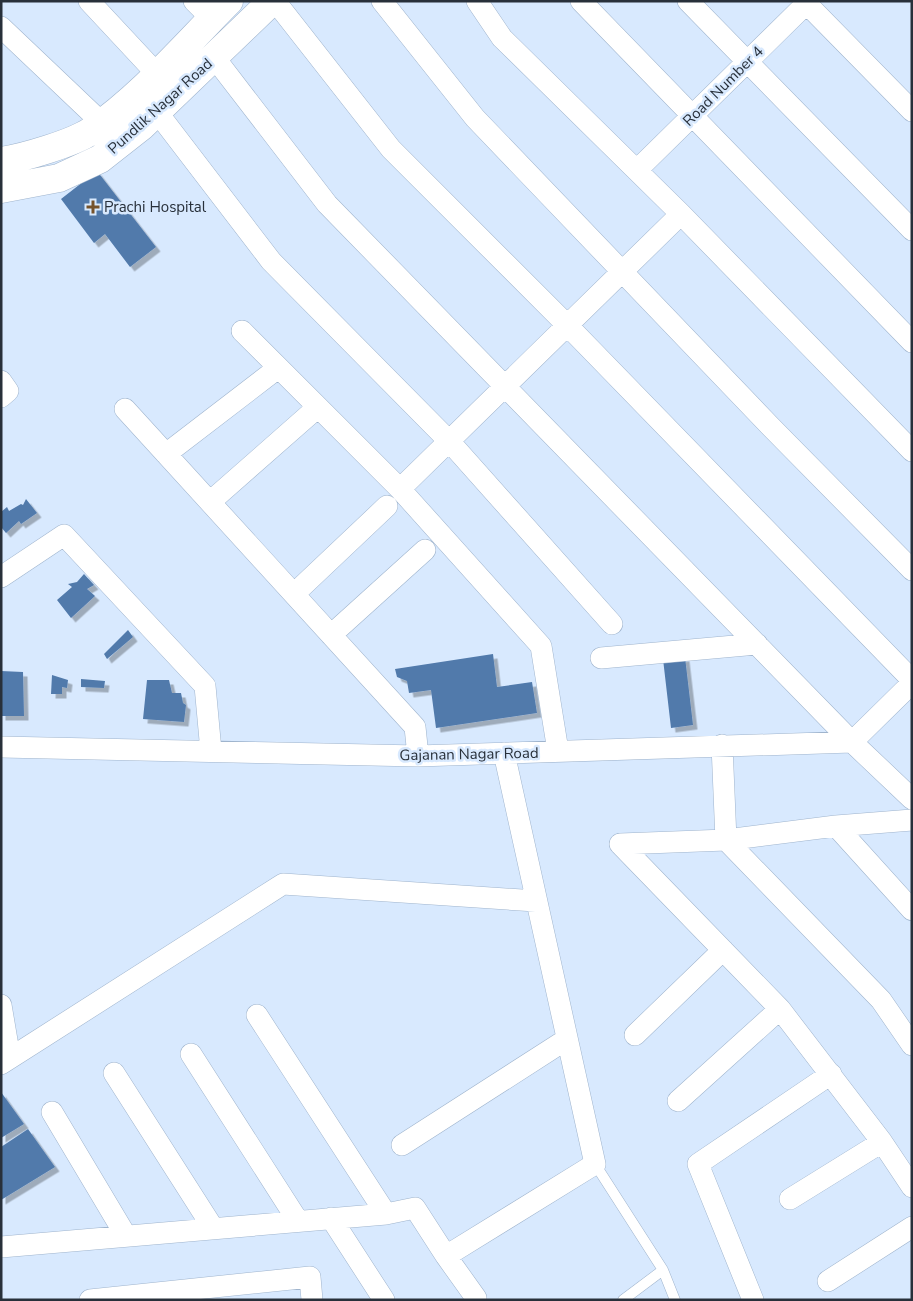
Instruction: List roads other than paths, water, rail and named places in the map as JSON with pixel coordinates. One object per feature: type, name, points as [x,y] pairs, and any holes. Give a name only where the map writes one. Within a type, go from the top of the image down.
[{"type":"main road","name":"Pundlik Nagar Road","points":[[1,189],[59,178],[100,159],[157,112],[274,1]]},
{"type":"main road","name":"Pundlik Nagar Road","points":[[1,161],[32,155],[90,132],[127,102],[157,74],[212,7]]},
{"type":"street","points":[[88,1],[157,74]]},
{"type":"street","points":[[274,1],[391,149],[567,325],[912,681],[852,742]]},
{"type":"street","points":[[382,1],[475,118],[912,570]]},
{"type":"street","points":[[477,1],[502,38],[681,214],[912,451]]},
{"type":"street","points":[[581,1],[912,342]]},
{"type":"street","points":[[688,1],[912,230]]},
{"type":"street","points":[[807,2],[912,111]]},
{"type":"street","name":"Road Number 4","points":[[637,170],[807,2]]},
{"type":"street","points":[[1,27],[100,122]]},
{"type":"street","points":[[214,56],[327,204],[852,742],[912,800]]},
{"type":"street","points":[[157,112],[271,261],[449,441],[612,624]]},
{"type":"street","points":[[294,594],[681,214]]},
{"type":"street","points":[[242,332],[318,407],[394,497],[540,646],[558,751]]},
{"type":"street","points":[[166,454],[278,368]]},
{"type":"street","points":[[1,381],[8,390],[1,396]]},
{"type":"street","points":[[210,502],[318,407]]},
{"type":"street","points":[[125,409],[416,727],[418,756]]},
{"type":"street","points":[[1,577],[64,534],[205,686],[211,751]]},
{"type":"street","points":[[331,635],[425,550]]},
{"type":"street","points":[[601,658],[757,644]]},
{"type":"street","name":"Gajanan Nagar Road","points":[[1,747],[418,756],[852,742]]},
{"type":"street","points":[[722,746],[726,840],[881,1000],[912,1045]]},
{"type":"street","points":[[446,1256],[595,1164],[504,753]]},
{"type":"street","points":[[912,820],[836,826],[726,840],[620,844],[780,1009],[882,1142],[912,1187]]},
{"type":"street","points":[[836,826],[912,910]]},
{"type":"street","points":[[1,1005],[6,1061],[283,884],[536,902]]},
{"type":"street","points":[[635,1035],[723,950]]},
{"type":"street","points":[[678,1102],[780,1009]]},
{"type":"street","points":[[257,1015],[386,1214]]},
{"type":"street","points":[[402,1145],[567,1039]]},
{"type":"street","points":[[191,1054],[298,1221]]},
{"type":"street","points":[[114,1073],[213,1228]]},
{"type":"street","points":[[753,1300],[698,1164],[831,1074]]},
{"type":"street","points":[[52,1112],[126,1236]]},
{"type":"street","points":[[790,1199],[882,1142]]},
{"type":"street","points":[[1,1247],[386,1214],[415,1208],[476,1298]]},
{"type":"street","points":[[331,1218],[384,1300]]},
{"type":"street","points":[[828,1281],[912,1227]]},
{"type":"street","points":[[90,1300],[216,1294],[310,1277],[312,1300]]},
{"type":"lane","points":[[595,1164],[663,1270],[675,1300]]},
{"type":"lane","points":[[622,1300],[663,1270]]},
{"type":"place","name":"Prachi Hospital","points":[[93,207]]}]
